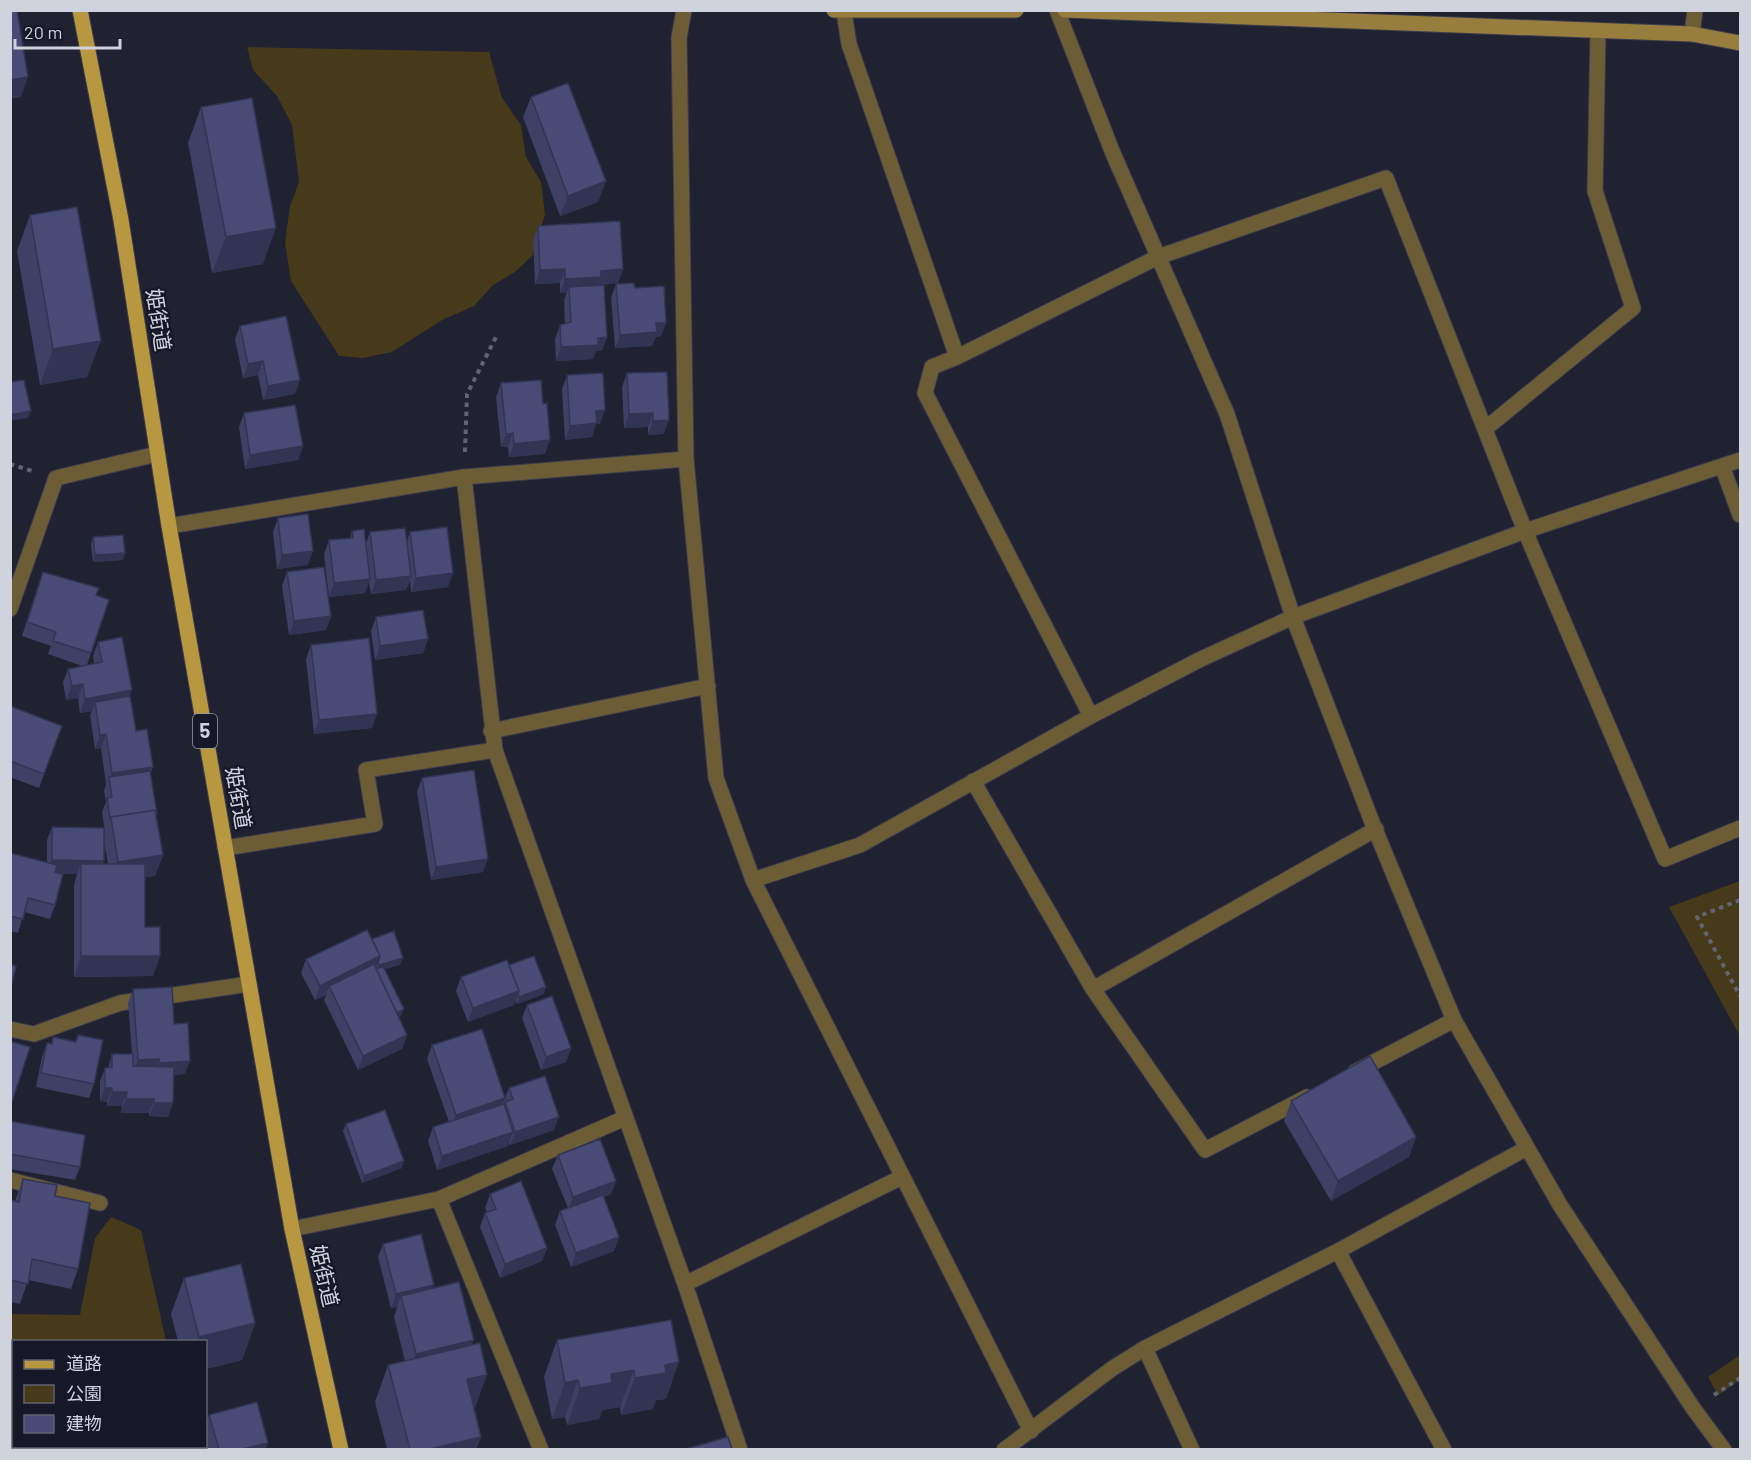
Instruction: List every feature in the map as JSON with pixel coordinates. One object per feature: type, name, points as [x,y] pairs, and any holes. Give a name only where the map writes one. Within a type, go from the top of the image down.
[{"type":"main road","name":"姫街道","points":[[80,10],[121,220],[169,526],[292,1229],[341,1449]]},
{"type":"street","points":[[684,10],[679,50],[686,459],[717,778],[753,880],[1031,1431]]},
{"type":"street","points":[[957,357],[839,11],[1016,10]]},
{"type":"street","points":[[1057,10],[1112,151],[1227,414],[1293,617],[1454,1020],[1560,1205],[1693,1408],[1724,1449]]},
{"type":"street","points":[[1065,10],[1313,15],[1692,34],[1740,43]]},
{"type":"street","points":[[1692,34],[1695,10]]},
{"type":"street","points":[[1485,429],[1633,308],[1595,191],[1598,31]]},
{"type":"street","points":[[1091,716],[925,393],[932,367],[957,357],[1158,257],[1386,178],[1525,531],[1665,859],[1740,828]]},
{"type":"street","points":[[10,609],[56,478],[157,454]]},
{"type":"street","points":[[169,526],[464,477],[686,459]]},
{"type":"street","points":[[753,880],[860,845],[1091,716],[1201,659],[1293,617],[1525,531],[1740,460]]},
{"type":"street","points":[[1722,466],[1740,515]]},
{"type":"street","points":[[464,477],[491,731],[495,750],[685,1284],[740,1449]]},
{"type":"street","points":[[491,731],[708,686]]},
{"type":"street","points":[[225,848],[375,824],[366,770],[495,750]]},
{"type":"street","points":[[973,781],[1093,989],[1204,1150],[1319,1091]]},
{"type":"street","points":[[1093,989],[1376,829]]},
{"type":"street","points":[[10,1029],[34,1034],[120,1003],[249,984]]},
{"type":"street","points":[[1340,1080],[1454,1020]]},
{"type":"street","points":[[292,1229],[439,1199],[625,1118]]},
{"type":"street","points":[[1004,1449],[1113,1368],[1145,1348],[1338,1251],[1527,1148]]},
{"type":"street","points":[[685,1284],[902,1177]]},
{"type":"street","points":[[10,1180],[100,1203]]},
{"type":"street","points":[[439,1199],[541,1449]]},
{"type":"street","points":[[1338,1251],[1444,1449]]},
{"type":"street","points":[[1145,1348],[1192,1449]]},
{"type":"path","points":[[464,477],[467,394],[496,337]]},
{"type":"path","points":[[1740,900],[1696,917],[1740,996]]},
{"type":"green space","points":[[247,47],[489,52],[502,98],[521,125],[526,157],[541,182],[545,215],[532,256],[515,272],[493,285],[474,306],[442,320],[392,352],[363,358],[339,356],[291,281],[285,243],[290,206],[299,182],[292,125],[277,96],[253,70]]},
{"type":"green space","points":[[1740,881],[1740,1036],[1669,907]]},
{"type":"green space","points":[[111,1217],[141,1230],[166,1340],[12,1340],[12,1447],[10,1445],[10,1314],[80,1315],[95,1238]]},
{"type":"green space","points":[[1740,1355],[1740,1380],[1718,1395],[1708,1377]]},
{"type":"green space","points":[[14,1448],[189,1449],[15,1449]]},
{"type":"building","points":[[10,10],[17,10],[28,77],[10,80]]},
{"type":"building","points":[[568,83],[606,181],[568,196],[531,97]]},
{"type":"building","points":[[252,98],[276,228],[226,237],[201,107]]},
{"type":"building","points":[[77,207],[101,341],[53,349],[30,215]]},
{"type":"building","points":[[620,221],[623,269],[601,271],[601,277],[565,279],[565,269],[540,270],[538,226]]},
{"type":"building","points":[[634,283],[635,288],[664,286],[666,323],[656,323],[657,332],[620,335],[616,284]]},
{"type":"building","points":[[604,285],[607,337],[598,338],[598,345],[561,347],[560,325],[571,322],[569,287]]},
{"type":"building","points":[[286,316],[300,380],[268,386],[263,361],[248,364],[240,326]]},
{"type":"building","points":[[667,372],[669,420],[653,421],[653,413],[629,414],[627,373]]},
{"type":"building","points":[[603,373],[605,410],[596,411],[597,423],[570,426],[567,375]]},
{"type":"building","points":[[24,380],[31,411],[10,415],[10,382]]},
{"type":"building","points":[[541,380],[543,404],[547,403],[550,440],[514,444],[513,433],[506,434],[501,383]]},
{"type":"building","points":[[295,405],[303,446],[250,455],[244,413]]},
{"type":"building","points":[[308,514],[313,551],[282,555],[278,518]]},
{"type":"building","points":[[447,527],[453,573],[416,578],[410,532]]},
{"type":"building","points":[[405,528],[411,576],[376,580],[370,532]]},
{"type":"building","points":[[364,529],[370,579],[334,583],[329,540],[353,538],[352,531]]},
{"type":"building","points":[[123,535],[125,553],[95,555],[93,537]]},
{"type":"building","points":[[324,567],[331,616],[294,621],[287,572]]},
{"type":"building","points":[[43,572],[99,588],[96,595],[109,600],[91,653],[53,641],[56,632],[27,622]]},
{"type":"building","points":[[423,610],[428,639],[380,646],[376,617]]},
{"type":"building","points":[[122,637],[132,690],[85,699],[83,684],[72,686],[68,669],[102,662],[98,642]]},
{"type":"building","points":[[369,638],[377,714],[319,720],[311,645]]},
{"type":"building","points":[[130,696],[136,731],[147,729],[153,767],[112,773],[106,734],[100,735],[95,702]]},
{"type":"building","points":[[10,706],[62,726],[44,774],[10,761]]},
{"type":"building","points":[[474,770],[488,859],[436,867],[422,778]]},
{"type":"building","points":[[150,771],[157,814],[155,810],[110,819],[107,798],[112,797],[109,777]]},
{"type":"building","points":[[155,810],[163,855],[118,862],[111,817]]},
{"type":"building","points":[[52,827],[104,828],[104,861],[52,860]]},
{"type":"building","points":[[10,853],[57,865],[55,872],[63,874],[55,905],[28,898],[23,919],[10,916]]},
{"type":"building","points":[[81,864],[145,864],[145,927],[160,927],[160,956],[81,956]]},
{"type":"building","points":[[367,930],[380,956],[320,986],[306,959]]},
{"type":"building","points":[[394,931],[403,958],[379,965],[380,956],[372,939]]},
{"type":"building","points":[[534,956],[546,987],[519,997],[509,965]]},
{"type":"building","points":[[507,960],[519,991],[473,1008],[461,977]]},
{"type":"building","points":[[10,964],[16,966],[10,992]]},
{"type":"building","points":[[374,964],[407,1035],[363,1056],[329,986]]},
{"type":"building","points":[[383,966],[404,1009],[397,1013],[376,969]]},
{"type":"building","points":[[172,987],[174,1024],[188,1023],[190,1061],[159,1063],[159,1059],[138,1060],[133,989]]},
{"type":"building","points":[[552,996],[571,1048],[546,1057],[527,1005]]},
{"type":"building","points":[[482,1029],[505,1098],[456,1115],[432,1045]]},
{"type":"building","points":[[78,1035],[103,1040],[94,1084],[41,1073],[47,1043],[52,1044],[53,1037],[76,1042]]},
{"type":"building","points":[[10,1041],[30,1047],[12,1102],[10,1102]]},
{"type":"building","points":[[112,1054],[133,1054],[133,1066],[174,1067],[173,1103],[154,1103],[154,1099],[126,1099],[127,1092],[112,1092],[112,1088],[105,1088],[105,1068],[112,1067]]},
{"type":"building","points":[[1370,1056],[1416,1137],[1338,1181],[1291,1101]]},
{"type":"building","points":[[545,1076],[559,1117],[515,1132],[505,1102],[513,1099],[509,1088]]},
{"type":"building","points":[[504,1104],[513,1132],[442,1156],[433,1127]]},
{"type":"building","points":[[385,1110],[404,1161],[364,1176],[346,1124]]},
{"type":"building","points":[[10,1121],[85,1135],[80,1167],[10,1154]]},
{"type":"building","points":[[600,1139],[616,1181],[573,1197],[558,1155]]},
{"type":"building","points":[[23,1179],[57,1185],[55,1196],[90,1203],[78,1269],[32,1259],[28,1284],[10,1280],[10,1200],[19,1202]]},
{"type":"building","points":[[521,1181],[547,1248],[505,1264],[485,1213],[496,1209],[490,1194]]},
{"type":"building","points":[[603,1195],[619,1237],[576,1253],[560,1211]]},
{"type":"building","points":[[421,1234],[434,1285],[396,1294],[383,1244]]},
{"type":"building","points":[[241,1264],[255,1323],[199,1337],[184,1278]]},
{"type":"building","points":[[459,1282],[474,1340],[416,1354],[401,1296]]},
{"type":"building","points":[[671,1320],[679,1362],[665,1365],[666,1373],[635,1378],[634,1370],[611,1374],[612,1383],[580,1388],[578,1380],[565,1383],[557,1340]]},
{"type":"building","points":[[480,1343],[487,1375],[467,1379],[481,1437],[430,1449],[410,1449],[388,1365]]},
{"type":"building","points":[[257,1402],[268,1443],[242,1449],[219,1449],[209,1415]]},
{"type":"building","points":[[728,1437],[732,1449],[686,1449]]}]
